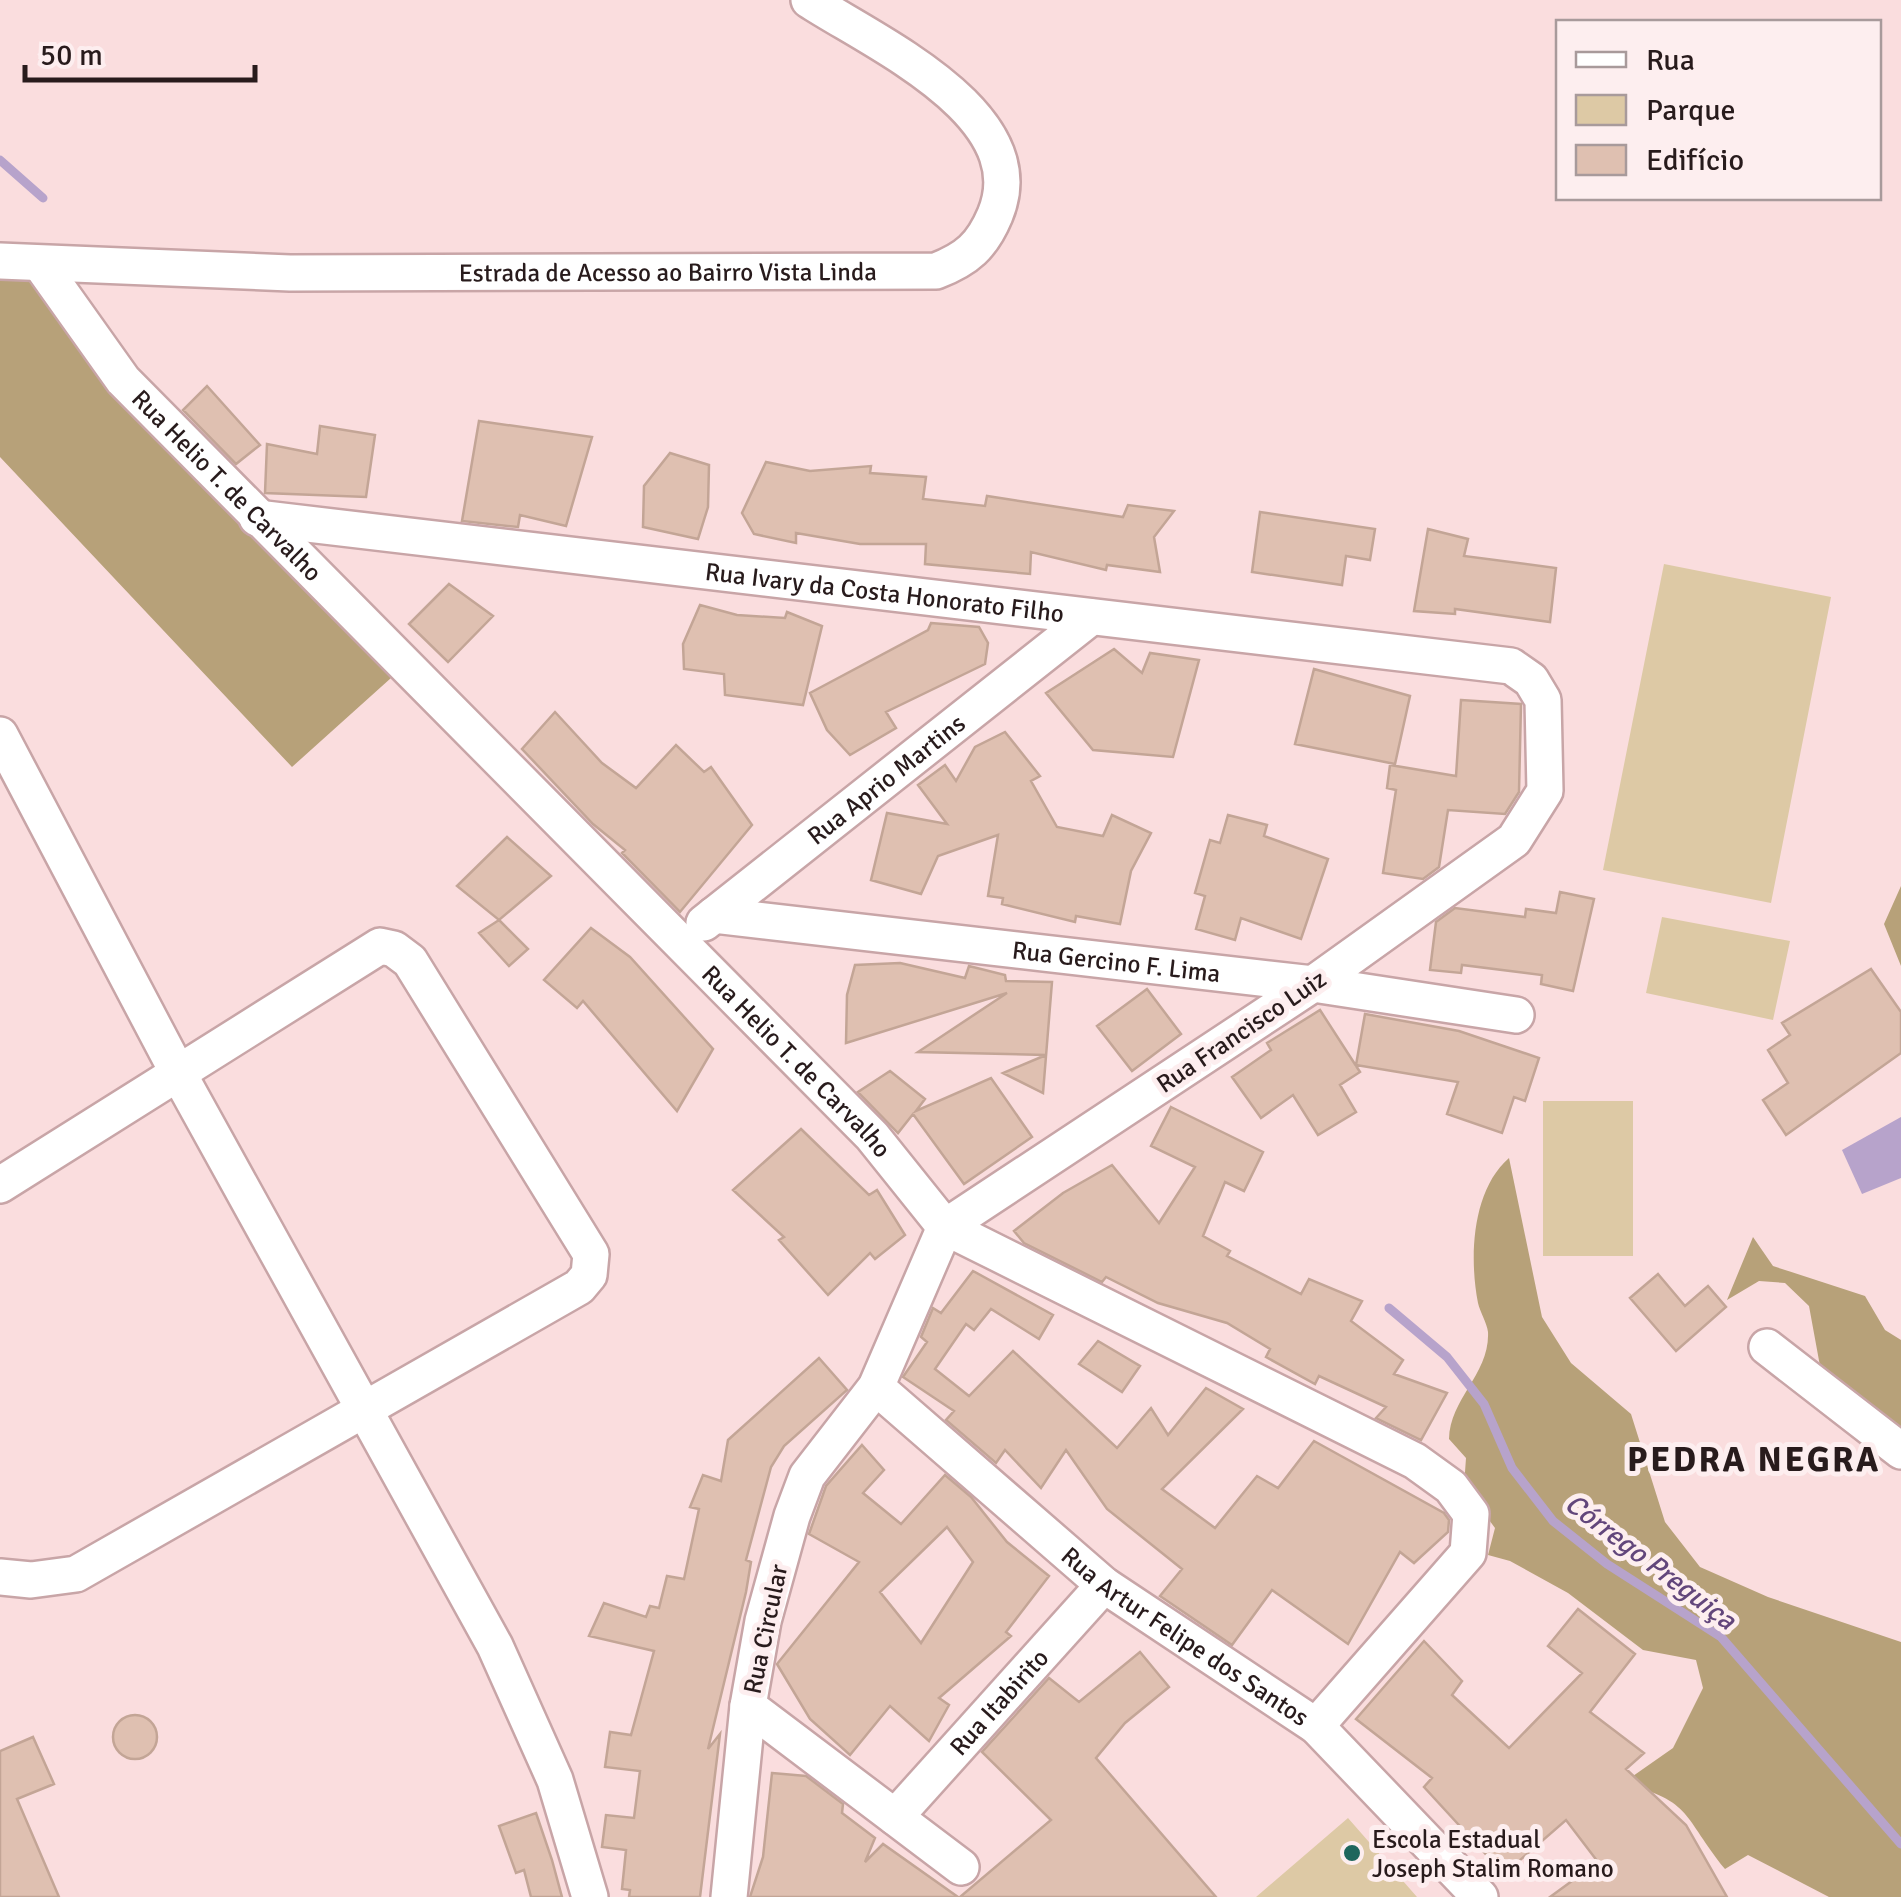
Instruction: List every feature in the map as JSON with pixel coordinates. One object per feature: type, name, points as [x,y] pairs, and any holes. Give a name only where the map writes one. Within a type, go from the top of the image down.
[{"type":"street","name":"Estrada de Acesso ao Bairro Vista Linda","points":[[0,261],[42,266],[290,273],[936,270],[965,260],[987,235],[999,206],[1002,176],[998,152],[985,130],[962,100],[809,0]]},
{"type":"street","name":"Rua Helio T. de Carvalho","points":[[42,266],[124,380],[872,1136],[945,1227],[1414,1461],[1451,1488],[1471,1514],[1468,1554],[1316,1726]]},
{"type":"street","name":"Rua Ivary da Costa Honorato Filho","points":[[257,518],[1511,666]]},
{"type":"street","name":"Rua Aprio Martins","points":[[680,942],[1091,617]]},
{"type":"street","name":"Rua Francisco Luiz","points":[[945,1227],[1313,984],[1514,840],[1544,790],[1542,700],[1531,680],[1511,666]]},
{"type":"street","points":[[0,735],[177,1071],[495,1646],[555,1780],[590,1897]]},
{"type":"street","name":"Rua Gercino F. Lima","points":[[714,915],[1313,984],[1516,1015]]},
{"type":"street","points":[[0,1185],[371,948],[394,949],[410,961],[591,1254],[589,1275],[579,1288],[76,1574],[30,1580],[0,1577]]},
{"type":"street","points":[[876,1387],[945,1227]]},
{"type":"street","points":[[1767,1347],[1901,1451]]},
{"type":"street","name":"Rua Artur Felipe dos Santos","points":[[876,1387],[1104,1585],[1316,1726],[1480,1897]]},
{"type":"street","name":"Rua Circular","points":[[729,1897],[748,1706],[763,1620],[806,1476],[876,1387]]},
{"type":"street","name":"Rua Itabirito","points":[[895,1817],[1104,1585]]},
{"type":"street","points":[[748,1706],[960,1867]]},
{"type":"green space","points":[[1664,564],[1831,597],[1771,903],[1603,870]]},
{"type":"green space","points":[[1662,917],[1790,941],[1773,1020],[1646,993]]},
{"type":"green space","points":[[1543,1101],[1633,1101],[1633,1256],[1543,1256]]},
{"type":"green space","name":"Escola Estadual Joseph Stalim Romano","points":[[1348,1818],[1417,1897],[1256,1897]]},
{"type":"shaded area","points":[[0,276],[35,277],[128,410],[391,678],[292,767],[0,457]]},
{"type":"shaded area","points":[[1901,886],[1901,966],[1884,924]]},
{"type":"shaded area","points":[[1901,1117],[1901,1178],[1862,1194],[1842,1150]]},
{"type":"shaded area","points":[[1509,1158],[1542,1317],[1571,1363],[1631,1414],[1665,1522],[1700,1567],[1768,1597],[1901,1642],[1901,1897],[1829,1897],[1748,1855],[1725,1869],[1675,1805],[1623,1783],[1673,1748],[1703,1688],[1696,1660],[1643,1650],[1568,1593],[1510,1561],[1488,1555],[1495,1528],[1464,1486],[1466,1458],[1449,1439],[1456,1411],[1487,1347],[1487,1329],[1475,1285],[1476,1225],[1487,1188]]},
{"type":"shaded area","points":[[1753,1237],[1773,1266],[1865,1296],[1885,1330],[1901,1340],[1901,1439],[1820,1366],[1809,1306],[1785,1283],[1759,1281],[1727,1300]]},
{"type":"building","points":[[207,386],[260,445],[236,464],[183,410]]},
{"type":"building","points":[[479,421],[592,437],[566,526],[520,515],[518,527],[462,521]]},
{"type":"building","points":[[320,426],[375,435],[366,497],[265,493],[267,444],[317,454]]},
{"type":"building","points":[[670,453],[709,465],[708,507],[698,539],[643,527],[644,486]]},
{"type":"building","points":[[766,462],[810,471],[871,466],[870,473],[926,477],[923,499],[985,506],[987,496],[1123,517],[1128,505],[1174,511],[1154,537],[1160,572],[1107,565],[1106,570],[1031,552],[1030,574],[925,564],[926,544],[860,544],[796,533],[796,543],[754,534],[742,513]]},
{"type":"building","points":[[1260,512],[1375,529],[1370,560],[1346,556],[1342,585],[1252,572]]},
{"type":"building","points":[[1428,529],[1468,539],[1464,556],[1556,568],[1550,622],[1455,609],[1455,614],[1414,611]]},
{"type":"building","points":[[449,584],[493,616],[448,662],[409,624]]},
{"type":"building","points":[[700,605],[737,615],[785,618],[787,612],[822,626],[803,705],[725,695],[724,674],[684,669],[683,644]]},
{"type":"building","points":[[931,623],[979,627],[988,643],[985,664],[886,712],[896,728],[850,755],[827,730],[810,693],[928,630]]},
{"type":"building","points":[[1114,649],[1142,673],[1150,653],[1199,660],[1173,757],[1093,750],[1046,693]]},
{"type":"building","points":[[1314,669],[1410,696],[1395,764],[1295,744]]},
{"type":"building","points":[[1461,700],[1521,704],[1519,792],[1505,814],[1448,810],[1439,867],[1423,879],[1383,873],[1396,790],[1387,788],[1390,765],[1456,776]]},
{"type":"building","points":[[555,712],[602,763],[636,788],[676,745],[704,772],[711,767],[752,825],[680,912],[622,853],[625,850],[593,824],[522,749]]},
{"type":"building","points":[[1005,732],[1040,776],[1031,781],[1057,827],[1103,836],[1112,815],[1151,833],[1131,871],[1120,924],[1076,916],[1075,922],[1002,904],[1003,898],[988,896],[998,835],[938,856],[921,894],[871,880],[887,813],[947,824],[918,785],[945,765],[956,781],[975,747]]},
{"type":"building","points":[[1228,815],[1267,825],[1264,836],[1328,859],[1301,939],[1241,918],[1235,940],[1196,929],[1205,896],[1195,893],[1210,840],[1220,843]]},
{"type":"building","points":[[507,837],[551,876],[499,920],[457,886]]},
{"type":"building","points":[[1560,892],[1594,899],[1573,991],[1541,984],[1542,975],[1462,965],[1461,973],[1430,970],[1436,922],[1455,908],[1525,917],[1526,909],[1556,913]]},
{"type":"building","points":[[499,920],[528,949],[509,966],[479,933]]},
{"type":"building","points":[[591,928],[630,957],[713,1049],[677,1111],[583,1001],[577,1008],[544,980]]},
{"type":"building","points":[[900,963],[965,978],[969,966],[1005,975],[1006,981],[1052,982],[1043,1093],[1003,1073],[1046,1055],[918,1052],[1007,993],[846,1043],[847,995],[855,965]]},
{"type":"building","points":[[1871,969],[1901,1012],[1901,1053],[1786,1135],[1763,1100],[1788,1083],[1768,1050],[1790,1035],[1782,1023]]},
{"type":"building","points":[[1147,989],[1181,1034],[1132,1071],[1097,1026]]},
{"type":"building","points":[[1320,1010],[1360,1072],[1340,1085],[1356,1112],[1318,1135],[1293,1095],[1261,1118],[1232,1077],[1271,1050],[1267,1043]]},
{"type":"building","points":[[1365,1014],[1459,1031],[1539,1058],[1525,1101],[1514,1097],[1502,1133],[1447,1114],[1458,1082],[1356,1065]]},
{"type":"building","points":[[890,1071],[925,1099],[916,1111],[991,1078],[1032,1137],[964,1184],[913,1114],[898,1133],[858,1092]]},
{"type":"building","points":[[1171,1107],[1263,1152],[1244,1191],[1225,1182],[1203,1236],[1230,1251],[1227,1256],[1301,1294],[1309,1279],[1362,1301],[1351,1321],[1403,1360],[1394,1374],[1447,1393],[1421,1440],[1376,1418],[1386,1407],[1319,1376],[1315,1384],[1266,1357],[1270,1349],[1227,1323],[1158,1303],[1106,1277],[1102,1282],[1024,1243],[1014,1231],[1063,1193],[1112,1165],[1159,1223],[1195,1167],[1151,1146]]},
{"type":"building","points":[[801,1129],[869,1195],[877,1190],[905,1235],[875,1259],[870,1253],[828,1295],[779,1240],[784,1237],[733,1190]]},
{"type":"building","points":[[973,1271],[1053,1315],[1039,1339],[991,1309],[974,1330],[966,1324],[935,1369],[969,1396],[1013,1351],[1117,1448],[1151,1408],[1168,1435],[1206,1388],[1243,1409],[1162,1489],[1215,1528],[1257,1476],[1278,1488],[1314,1441],[1444,1513],[1449,1520],[1448,1532],[1414,1563],[1400,1552],[1348,1644],[1272,1590],[1232,1645],[1160,1596],[1182,1569],[1107,1509],[1066,1450],[1041,1488],[1005,1450],[996,1463],[946,1420],[954,1411],[903,1377],[927,1342],[921,1337],[933,1308],[941,1313]]},
{"type":"building","points":[[1658,1274],[1685,1306],[1708,1286],[1726,1307],[1676,1351],[1630,1298]]},
{"type":"building","points":[[1098,1341],[1140,1366],[1122,1392],[1079,1364]]},
{"type":"building","points":[[819,1358],[847,1390],[784,1446],[771,1467],[746,1560],[751,1562],[746,1592],[708,1749],[720,1734],[700,1897],[629,1897],[630,1890],[622,1889],[626,1850],[602,1847],[606,1815],[634,1818],[640,1771],[605,1767],[610,1732],[631,1735],[654,1651],[589,1636],[604,1603],[646,1617],[650,1606],[659,1608],[667,1576],[684,1579],[699,1509],[690,1507],[703,1475],[721,1481],[728,1440]]},
{"type":"building","points":[[862,1445],[884,1470],[863,1493],[901,1524],[945,1475],[971,1497],[1007,1542],[1049,1576],[1006,1632],[1011,1636],[939,1698],[949,1705],[929,1741],[890,1706],[850,1755],[810,1719],[777,1664],[859,1562],[809,1534],[826,1486]],"holes":[[[947,1527],[973,1562],[921,1643],[880,1592]]]},
{"type":"building","points":[[1578,1609],[1635,1654],[1590,1712],[1644,1753],[1626,1769],[1686,1825],[1727,1897],[1550,1897],[1598,1862],[1566,1820],[1504,1874],[1424,1787],[1432,1778],[1356,1719],[1424,1641],[1462,1681],[1452,1695],[1509,1748],[1582,1673],[1548,1646]]},
{"type":"building","points":[[1140,1652],[1169,1687],[1125,1723],[1096,1758],[1216,1897],[960,1897],[1051,1820],[982,1752],[1049,1678],[1079,1702]]},
{"type":"building","points":[[135,1715],[151,1721],[157,1737],[151,1753],[135,1759],[119,1753],[113,1737],[119,1721]]},
{"type":"building","points":[[33,1737],[54,1784],[17,1799],[59,1897],[0,1897],[0,1751]]},
{"type":"building","points":[[772,1773],[806,1776],[843,1804],[842,1813],[875,1838],[865,1862],[883,1844],[958,1897],[750,1897],[763,1857]]},
{"type":"building","points":[[536,1813],[562,1897],[531,1897],[524,1870],[516,1873],[499,1826]]},
{"type":"waterway","name":"Córrego Preguiça","points":[[0,160],[43,198]]},
{"type":"waterway","name":"Córrego Preguiça","points":[[1389,1308],[1447,1357],[1484,1404],[1512,1468],[1553,1521],[1607,1564],[1721,1637],[1901,1844]]},
{"type":"place","name":"Escola Estadual Joseph Stalim Romano","points":[[1352,1853]]},
{"type":"district","name":"PEDRA NEGRA","points":[[1754,1459]]}]
